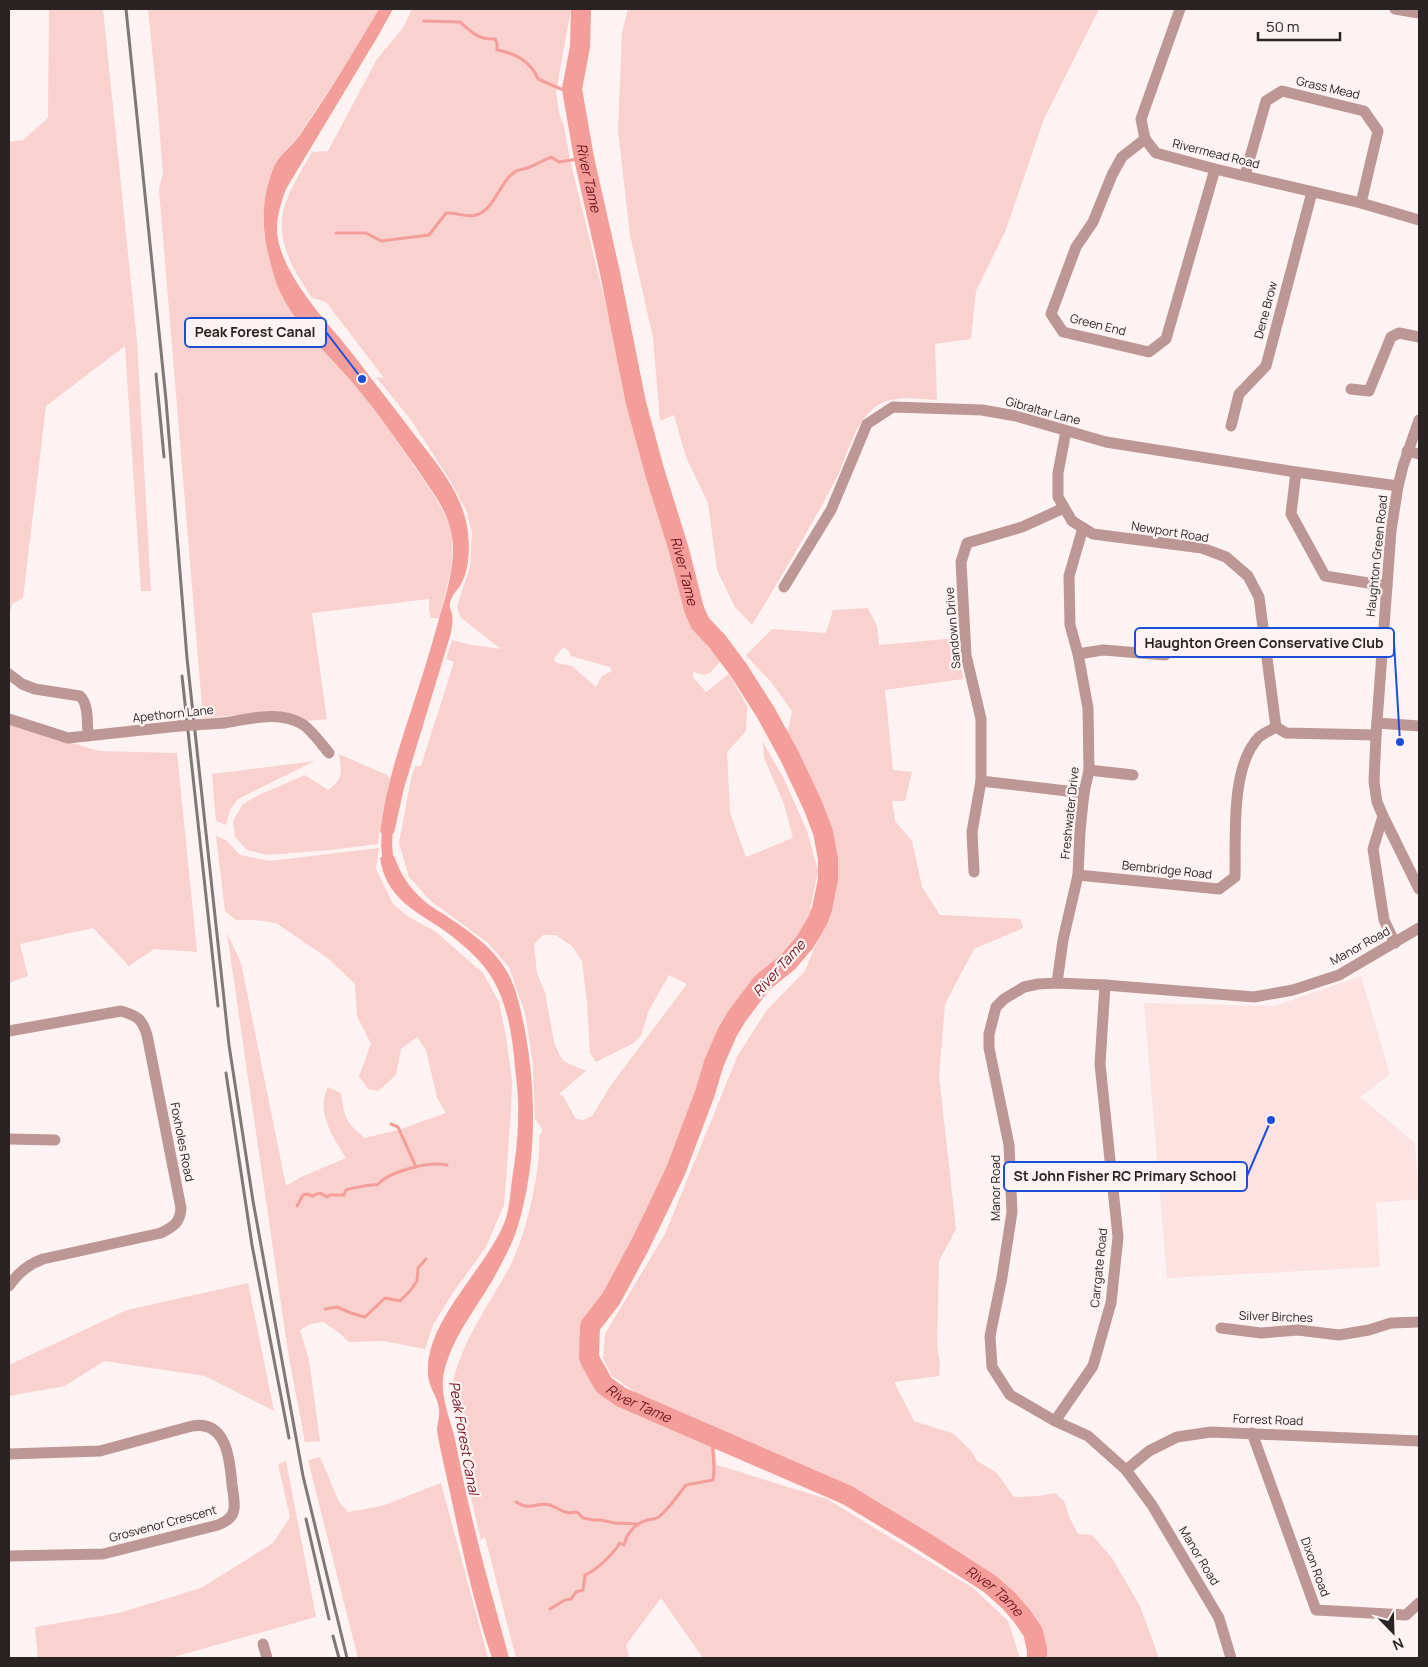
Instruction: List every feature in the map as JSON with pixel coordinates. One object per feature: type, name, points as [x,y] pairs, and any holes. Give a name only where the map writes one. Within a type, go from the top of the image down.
[{"type":"street","points":[[1145,139],[1141,118],[1180,9]]},
{"type":"street","points":[[1395,9],[1419,13]]},
{"type":"street","name":"Grass Mead","points":[[1245,175],[1266,101],[1282,91],[1364,111],[1378,131],[1360,203]]},
{"type":"street","name":"Green End","points":[[1145,139],[1122,157],[1112,175],[1092,222],[1076,247],[1051,314],[1063,332],[1150,352],[1166,339],[1215,169]]},
{"type":"street","name":"Rivermead Road","points":[[1145,139],[1156,152],[1215,169],[1360,203],[1419,220]]},
{"type":"street","name":"Dene Brow","points":[[1231,426],[1239,394],[1266,366],[1312,192]]},
{"type":"street","points":[[1351,389],[1369,391],[1391,337],[1399,333],[1419,337]]},
{"type":"street","name":"Gibraltar Lane","points":[[784,587],[830,510],[867,424],[893,407],[982,410],[1016,416],[1106,442],[1398,486]]},
{"type":"street","name":"Haughton Green Road","points":[[1419,420],[1407,451],[1398,486],[1391,531],[1374,782],[1377,802],[1419,889]]},
{"type":"street","name":"Newport Road","points":[[1066,431],[1058,481],[1058,496],[1072,521],[1093,534],[1202,548],[1226,557],[1248,576],[1260,596],[1276,727]]},
{"type":"street","points":[[1407,451],[1419,454]]},
{"type":"street","points":[[1296,472],[1291,514],[1325,576],[1386,586]]},
{"type":"street","name":"Sandown Drive","points":[[974,872],[972,832],[981,781],[981,719],[966,655],[962,562],[968,543],[1022,527],[1064,508]]},
{"type":"street","name":"Freshwater Drive","points":[[1057,984],[1063,940],[1078,875],[1084,792],[1089,770],[1088,708],[1078,654],[1070,624],[1069,576],[1083,528]]},
{"type":"street","points":[[1078,654],[1103,650],[1165,655]]},
{"type":"street","points":[[9,674],[22,684],[35,689],[83,698],[88,736]]},
{"type":"street","name":"Apethorn Lane","points":[[9,719],[68,738],[224,723],[266,717],[287,717],[304,724],[329,753]]},
{"type":"street","points":[[1377,723],[1419,726]]},
{"type":"street","points":[[1276,727],[1286,733],[1376,736]]},
{"type":"street","name":"Bembridge Road","points":[[1078,875],[1219,888],[1235,877],[1238,785],[1249,752],[1260,736],[1276,727]]},
{"type":"street","points":[[1089,770],[1133,775]]},
{"type":"street","points":[[981,781],[1084,792]]},
{"type":"street","points":[[1383,816],[1373,850],[1384,920],[1395,943]]},
{"type":"street","name":"Manor Road","points":[[1231,1658],[1219,1618],[1152,1505],[1126,1470],[1088,1436],[1055,1421],[1010,1395],[992,1366],[990,1336],[1002,1277],[1012,1212],[1009,1145],[989,1048],[989,1034],[996,1007],[1004,999],[1024,987],[1038,984],[1105,985],[1254,997],[1293,990],[1339,975],[1419,928]]},
{"type":"street","name":"Carrgate Road","points":[[1055,1421],[1093,1366],[1111,1303],[1118,1237],[1109,1134],[1100,1064],[1105,985]]},
{"type":"street","name":"Foxholes Road","points":[[9,1031],[121,1011],[132,1014],[142,1022],[147,1035],[181,1208],[180,1219],[172,1228],[161,1233],[43,1258],[14,1278],[9,1286]]},
{"type":"street","points":[[9,1139],[55,1140]]},
{"type":"street","name":"Silver Birches","points":[[1221,1328],[1262,1333],[1298,1330],[1339,1335],[1369,1330],[1390,1323],[1419,1322]]},
{"type":"street","name":"Grosvenor Crescent","points":[[9,1454],[100,1451],[192,1426],[209,1427],[220,1435],[226,1445],[234,1509],[230,1517],[218,1525],[104,1554],[9,1556]]},
{"type":"street","name":"Forrest Road","points":[[1126,1470],[1150,1452],[1177,1437],[1211,1432],[1419,1441]]},
{"type":"street","name":"Dixon Road","points":[[1252,1433],[1316,1610],[1406,1615],[1419,1603]]},
{"type":"street","points":[[263,1644],[267,1658]]},
{"type":"shaded area","points":[[49,9],[103,9],[137,341],[151,591],[141,591],[125,346],[46,406],[23,598],[12,604],[9,616],[9,142],[23,140],[48,118]]},
{"type":"shaded area","points":[[148,9],[379,9],[356,49],[298,137],[284,152],[269,184],[263,219],[264,236],[275,279],[287,304],[296,317],[357,387],[432,492],[448,520],[452,532],[452,557],[451,570],[439,618],[431,618],[429,599],[312,613],[327,719],[307,721],[264,713],[203,718],[159,189],[163,173]]},
{"type":"shaded area","points":[[379,9],[393,9],[286,189],[279,211],[277,233],[285,261],[301,289],[440,468],[456,494],[466,521],[469,544],[467,570],[450,603],[452,614],[451,633],[404,788],[394,833],[386,836],[380,832],[391,778],[450,579],[453,555],[451,531],[449,522],[436,497],[387,427],[357,388],[306,331],[288,307],[273,272],[264,228],[265,197],[274,167],[310,120],[341,73]]},
{"type":"shaded area","points":[[412,9],[571,9],[556,92],[570,160],[649,479],[656,477],[679,550],[694,609],[700,623],[727,654],[710,673],[704,675],[693,672],[693,677],[706,692],[729,674],[747,706],[746,731],[727,752],[730,813],[746,857],[793,838],[784,804],[764,758],[763,742],[784,779],[807,831],[818,871],[810,910],[822,909],[818,920],[805,942],[788,962],[762,983],[737,1016],[727,1033],[714,1063],[705,1093],[676,1170],[640,1245],[611,1299],[590,1326],[589,1357],[604,1385],[621,1397],[714,1437],[717,1465],[827,1499],[973,1588],[1008,1621],[1020,1658],[703,1658],[661,1598],[626,1645],[629,1658],[516,1658],[485,1537],[481,1540],[463,1464],[470,1461],[452,1388],[455,1373],[465,1346],[511,1265],[525,1229],[536,1180],[539,1136],[543,1130],[535,1119],[533,1064],[525,1013],[509,967],[488,943],[431,901],[409,877],[399,843],[411,779],[415,766],[421,766],[454,662],[446,659],[452,640],[501,649],[460,617],[457,607],[470,566],[472,533],[467,512],[450,480],[411,420],[376,377],[384,378],[326,302],[312,298],[292,265],[285,248],[282,233],[282,219],[285,206],[296,180],[312,152],[328,151],[377,59],[403,28]],"holes":[[[563,647],[568,650],[571,656],[610,667],[612,671],[602,676],[596,687],[572,666],[557,663],[554,660]],[[543,935],[556,935],[572,946],[582,961],[590,1053],[596,1062],[632,1044],[641,1036],[648,1012],[669,975],[687,984],[611,1085],[592,1116],[583,1120],[576,1119],[563,1096],[559,1094],[586,1071],[565,1062],[554,1042],[545,992],[537,974],[534,944]]]},
{"type":"shaded area","points":[[628,9],[1099,9],[1044,119],[1005,232],[976,291],[971,339],[935,344],[937,400],[896,399],[881,404],[867,415],[856,432],[836,479],[752,625],[735,607],[717,570],[708,503],[686,457],[674,415],[660,421],[653,338],[630,235],[618,130],[622,33]]},
{"type":"shaded area","points":[[868,608],[877,626],[879,645],[957,638],[963,679],[885,690],[893,770],[912,772],[905,801],[892,801],[895,821],[912,841],[922,887],[940,915],[1021,919],[1023,928],[974,949],[945,1004],[939,1076],[956,1229],[939,1261],[937,1345],[940,1364],[939,1376],[894,1382],[914,1421],[954,1434],[971,1451],[977,1461],[997,1473],[1014,1497],[1055,1493],[1064,1501],[1070,1519],[1078,1534],[1092,1535],[1112,1558],[1140,1606],[1159,1658],[1037,1658],[1035,1639],[1030,1627],[1009,1601],[990,1584],[847,1495],[803,1475],[808,1469],[638,1394],[612,1376],[603,1358],[605,1334],[665,1234],[738,1055],[767,1010],[805,971],[833,902],[825,898],[827,881],[826,851],[819,823],[801,780],[785,749],[792,711],[771,682],[746,655],[772,629],[826,633],[833,610]]},
{"type":"shaded area","points":[[9,724],[99,751],[177,753],[197,952],[154,949],[129,966],[93,928],[20,944],[28,976],[9,983]]},
{"type":"shaded area","points":[[339,754],[387,775],[390,779],[378,844],[267,855],[247,850],[235,837],[233,821],[243,804],[259,795],[305,775],[328,790],[339,779],[341,766]]},
{"type":"shaded area","points":[[315,761],[238,799],[230,810],[226,825],[216,821],[212,774]]},
{"type":"shaded area","points":[[216,836],[226,840],[240,855],[270,861],[379,848],[376,869],[393,904],[409,917],[436,932],[483,973],[499,1002],[506,1037],[512,1080],[504,1205],[486,1247],[452,1294],[433,1325],[425,1349],[384,1341],[349,1342],[323,1322],[310,1324],[300,1330],[309,1360],[320,1441],[305,1442],[288,1352],[227,933],[241,963],[286,1186],[301,1177],[346,1158],[332,1133],[325,1115],[325,1096],[328,1087],[341,1093],[347,1119],[365,1138],[398,1130],[446,1113],[437,1098],[426,1050],[417,1037],[401,1049],[396,1075],[378,1091],[368,1089],[359,1076],[371,1044],[357,1016],[355,984],[329,959],[276,923],[236,920],[225,911]]},
{"type":"shaded area","points":[[386,855],[394,856],[406,881],[420,897],[479,940],[506,970],[517,996],[529,1053],[533,1114],[529,1175],[524,1204],[516,1232],[507,1252],[490,1285],[458,1336],[446,1364],[443,1378],[445,1401],[472,1519],[509,1658],[492,1658],[476,1606],[440,1447],[437,1428],[439,1409],[428,1374],[430,1354],[436,1334],[458,1296],[485,1258],[507,1216],[518,1128],[518,1093],[510,1026],[497,987],[478,959],[463,945],[402,901],[394,892],[383,871],[380,858]]},
{"type":"shaded area","points":[[1361,976],[1390,1074],[1360,1097],[1415,1143],[1419,1199],[1376,1203],[1380,1267],[1167,1278],[1144,1003],[1275,1006]]},
{"type":"shaded area","points":[[248,1283],[274,1411],[205,1376],[104,1361],[65,1386],[9,1396],[9,1365],[127,1310]]},
{"type":"shaded area","points":[[320,1457],[339,1502],[348,1512],[382,1506],[441,1483],[488,1658],[358,1658],[308,1460]]},
{"type":"shaded area","points":[[286,1461],[316,1617],[170,1658],[38,1658],[35,1627],[119,1613],[201,1588],[273,1543],[290,1517],[278,1464]]},
{"type":"waterway","name":"River Tame","points":[[581,9],[580,47],[572,89],[584,158],[610,273],[636,403],[679,550],[694,609],[700,623],[717,641],[738,669],[766,713],[790,757],[823,832],[828,859],[828,879],[818,920],[805,942],[788,962],[762,983],[737,1016],[727,1033],[714,1063],[705,1093],[676,1170],[640,1245],[611,1299],[590,1326],[589,1357],[604,1385],[621,1397],[847,1495],[990,1584],[1009,1601],[1033,1632],[1037,1658]]},
{"type":"waterway","points":[[424,21],[460,22],[480,37],[495,39],[497,50],[510,53],[522,59],[538,79],[561,89],[572,89]]},
{"type":"waterway","points":[[336,233],[366,233],[381,241],[429,235],[446,213],[469,216],[482,213],[491,204],[505,181],[517,171],[551,157],[559,162],[584,158]]},
{"type":"waterway","name":"Peak Forest Canal","points":[[389,823],[387,846],[390,869]]},
{"type":"waterway","points":[[391,1124],[398,1127],[416,1167]]},
{"type":"waterway","points":[[297,1206],[303,1195],[313,1196],[320,1194],[327,1197],[330,1195],[344,1195],[346,1190],[377,1185],[391,1175],[410,1168],[430,1164],[447,1165]]},
{"type":"waterway","points":[[325,1309],[337,1307],[365,1317],[385,1298],[400,1301],[417,1281],[418,1268],[426,1259]]},
{"type":"waterway","points":[[550,1609],[565,1600],[571,1599],[576,1592],[583,1590],[585,1575],[604,1561],[620,1543],[624,1545],[629,1533],[635,1527],[647,1520],[659,1517],[686,1485],[713,1480],[712,1436]]},
{"type":"waterway","points":[[516,1502],[526,1506],[550,1505],[566,1512],[577,1512],[583,1518],[594,1520],[639,1524]]},
{"type":"railway","points":[[126,9],[166,400],[187,658],[229,1045],[253,1201],[303,1476],[347,1658]]},
{"type":"railway","points":[[156,374],[164,457]]},
{"type":"railway","points":[[182,676],[218,1006]]},
{"type":"railway","points":[[226,1073],[252,1245],[289,1438]]},
{"type":"railway","points":[[306,1519],[329,1619]]},
{"type":"railway","points":[[333,1636],[339,1658]]},
{"type":"place","name":"Peak Forest Canal","points":[[362,379]]},
{"type":"place","name":"Haughton Green Conservative Club","points":[[1400,742]]},
{"type":"place","name":"St John Fisher RC Primary School","points":[[1271,1120]]}]
